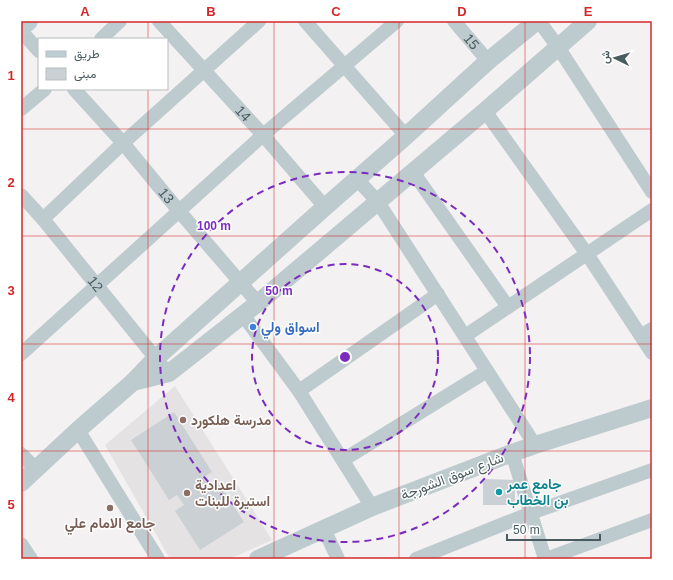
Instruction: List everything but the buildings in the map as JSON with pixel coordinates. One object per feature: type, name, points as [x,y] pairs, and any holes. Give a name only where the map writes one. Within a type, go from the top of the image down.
[{"type":"main road","points":[[21,26],[28,21]]},
{"type":"street","points":[[101,38],[120,21]]},
{"type":"street","name":"14","points":[[159,21],[263,135],[325,207]]},
{"type":"street","points":[[43,219],[123,143],[259,21]]},
{"type":"street","points":[[305,21],[406,136]]},
{"type":"street","points":[[21,354],[263,135],[396,21]]},
{"type":"street","name":"15","points":[[454,21],[488,62]]},
{"type":"street","points":[[21,483],[133,382],[156,358],[488,62],[538,21],[558,47],[652,192]]},
{"type":"street","points":[[133,382],[168,373],[243,315],[485,111],[588,21]]},
{"type":"street","points":[[21,31],[38,49]]},
{"type":"street","points":[[21,109],[44,90]]},
{"type":"street","name":"13","points":[[75,90],[123,143],[240,284],[258,303]]},
{"type":"street","points":[[485,111],[587,254],[646,332],[652,353]]},
{"type":"street","points":[[413,172],[508,307]]},
{"type":"street","points":[[357,179],[378,202],[535,445]]},
{"type":"street","name":"12","points":[[21,195],[43,219],[168,373]]},
{"type":"street","points":[[465,336],[652,210]]},
{"type":"street","points":[[299,391],[438,294]]},
{"type":"street","points":[[243,315],[299,391],[372,507]]},
{"type":"street","points":[[342,460],[487,371]]},
{"type":"street","name":"شارع سوق الشورجة","points":[[258,559],[372,507],[512,453],[652,408]]},
{"type":"street","points":[[78,430],[158,559]]},
{"type":"street","points":[[512,453],[546,559],[652,520]]},
{"type":"street","points":[[21,454],[36,469]]},
{"type":"street","points":[[416,559],[531,513],[652,470]]},
{"type":"street","points":[[324,529],[338,559]]},
{"type":"street","points":[[21,544],[31,559]]},
{"type":"shaded area","name":"اعدادية استيرة للبنات","points":[[175,386],[272,540],[230,559],[170,559],[105,445]]},
{"type":"place","name":"اسواق ولي","points":[[253,327]]},
{"type":"place","name":"مدرسة هلكورد","points":[[183,420]]},
{"type":"place","name":"جامع عمر بن الخطاب","points":[[499,492]]},
{"type":"place","name":"اعدادية استيرة للبنات","points":[[187,493]]},
{"type":"place","name":"جامع الامام علي","points":[[110,508]]}]
